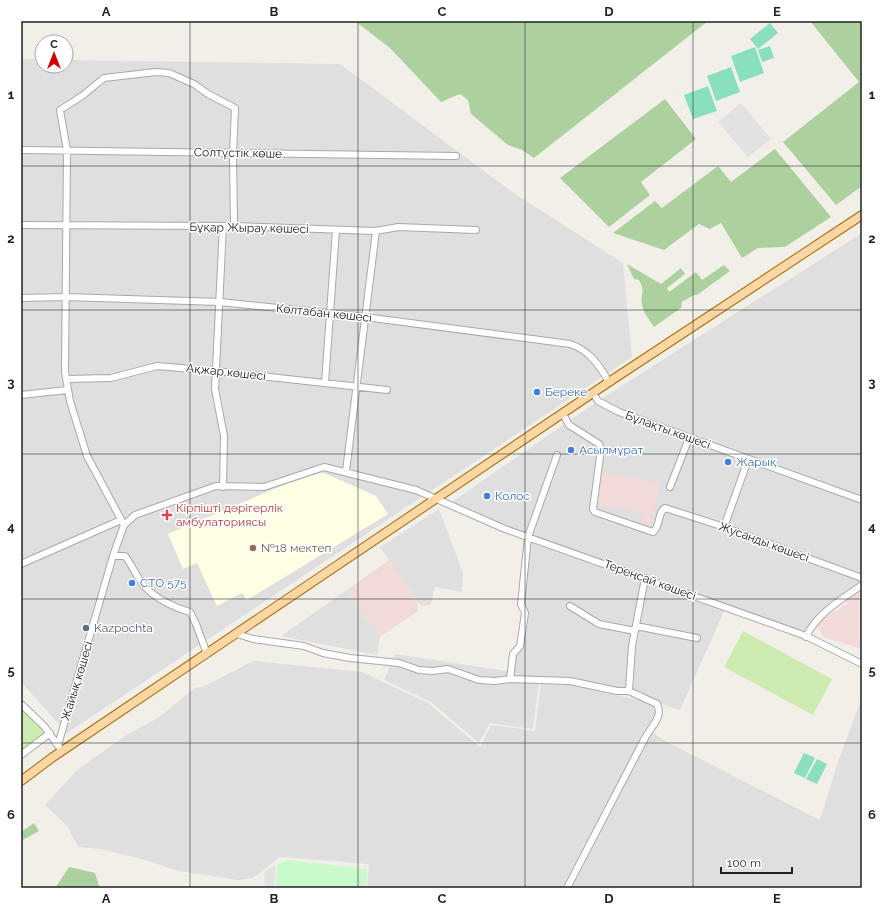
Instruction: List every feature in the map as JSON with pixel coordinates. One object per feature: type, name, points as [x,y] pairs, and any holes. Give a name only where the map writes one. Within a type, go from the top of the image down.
[{"type":"main road","points":[[21,781],[59,748],[207,654],[609,382],[862,214]]},
{"type":"street","points":[[123,522],[87,456],[67,390],[67,150],[60,110],[82,96],[104,78],[156,72],[169,73],[194,84],[208,94],[235,108],[233,152],[234,226]]},
{"type":"street","name":"Солтүстік көше","points":[[21,150],[456,156]]},
{"type":"street","name":"Бұқар Жырау көшесі","points":[[21,225],[234,226],[376,231],[398,227],[476,230]]},
{"type":"street","points":[[223,226],[216,371],[216,389],[224,436],[223,487]]},
{"type":"street","points":[[325,383],[336,230]]},
{"type":"street","points":[[346,471],[376,231]]},
{"type":"street","name":"Көлтабан көшесі","points":[[21,298],[66,297],[220,302],[365,317],[570,344],[581,348],[586,352],[609,382]]},
{"type":"street","name":"Ақжар көшесі","points":[[66,379],[111,378],[157,366],[387,390]]},
{"type":"street","points":[[21,395],[67,390]]},
{"type":"street","name":"Бұлақты көшесі","points":[[593,393],[598,401],[619,412],[748,460],[862,500]]},
{"type":"street","name":"Жусанды көшесі","points":[[563,414],[569,425],[599,444],[601,448],[594,510],[654,531],[661,512],[665,508],[724,527],[862,578]]},
{"type":"street","points":[[670,487],[689,438]]},
{"type":"street","points":[[510,679],[513,654],[520,646],[525,613],[522,604],[528,537],[557,455]]},
{"type":"street","points":[[724,527],[748,460]]},
{"type":"street","name":"Тереңсай көшесі","points":[[21,564],[123,522],[135,515],[216,486],[264,487],[324,467],[346,471],[416,490],[505,529],[806,636],[862,664]]},
{"type":"street","name":"Жайық көшесі","points":[[59,748],[123,522]]},
{"type":"street","points":[[113,556],[124,556],[145,587],[166,602],[190,612],[207,654]]},
{"type":"street","points":[[629,692],[632,646],[645,578]]},
{"type":"street","points":[[806,636],[812,625],[826,612],[862,585]]},
{"type":"street","points":[[570,606],[599,624],[697,638]]},
{"type":"street","points":[[237,634],[253,640],[304,646],[322,653],[399,664],[419,670],[433,671],[448,669],[479,680],[510,679],[570,681],[617,691],[629,692],[657,704],[660,714],[646,736],[567,888]]},
{"type":"street","points":[[21,704],[50,733],[59,748]]},
{"type":"street","points":[[21,755],[50,733]]},
{"type":"shaded area","points":[[21,59],[34,59],[34,74],[74,74],[74,60],[340,64],[515,194],[623,263],[632,357],[67,733],[21,682]]},
{"type":"shaded area","points":[[741,103],[771,139],[748,157],[718,122]]},
{"type":"shaded area","points":[[862,233],[862,585],[826,612],[806,636],[726,607],[680,710],[632,695],[572,684],[539,682],[533,729],[490,723],[479,743],[431,702],[384,680],[395,654],[507,671],[520,646],[525,613],[522,607],[528,537],[449,504],[598,401]]},
{"type":"shaded area","points":[[603,472],[661,483],[650,526],[641,525],[643,513],[596,505]]},
{"type":"shaded area","name":"№18 мектеп","points":[[324,473],[376,496],[388,514],[247,600],[242,593],[217,606],[197,563],[183,569],[168,534],[279,487]]},
{"type":"shaded area","points":[[439,509],[463,573],[462,592],[435,587],[431,604],[424,606],[420,605],[380,547]]},
{"type":"shaded area","points":[[389,560],[417,601],[418,611],[380,637],[347,590]]},
{"type":"shaded area","points":[[862,588],[862,649],[823,637],[816,623],[847,604],[846,599]]},
{"type":"shaded area","points":[[347,590],[380,637],[377,655],[281,636]]},
{"type":"shaded area","points":[[253,661],[362,672],[428,703],[480,747],[491,725],[535,731],[541,684],[571,685],[657,704],[659,709],[650,731],[667,742],[820,820],[838,762],[862,697],[862,888],[367,888],[369,864],[280,857],[253,878],[238,880],[179,871],[142,859],[101,849],[78,847],[68,827],[45,805],[76,771],[126,735],[158,718],[195,688],[205,686]]},
{"type":"shaded area","points":[[276,865],[274,888],[264,888],[265,871]]},
{"type":"green space","points":[[355,21],[708,21],[534,158],[522,150],[508,145],[471,114],[468,100],[460,94],[441,102],[390,48]]},
{"type":"green space","points":[[810,21],[862,21],[862,186],[836,205],[783,142],[859,82]]},
{"type":"green space","points":[[770,23],[778,33],[758,49],[750,39]]},
{"type":"green space","points":[[770,46],[774,58],[762,62],[758,50]]},
{"type":"green space","points":[[755,47],[764,73],[740,82],[731,56]]},
{"type":"green space","points":[[731,67],[740,92],[716,101],[707,76]]},
{"type":"green space","points":[[708,86],[717,111],[693,119],[684,95]]},
{"type":"green space","points":[[665,99],[696,139],[641,182],[650,195],[609,227],[560,178]]},
{"type":"green space","points":[[775,149],[831,217],[785,247],[758,248],[742,258],[721,223],[710,229],[699,224],[664,250],[613,233],[655,201],[662,208],[718,166],[731,182]]},
{"type":"green space","points":[[627,264],[661,284],[681,268],[685,274],[667,288],[669,292],[696,272],[702,280],[724,265],[730,271],[697,295],[694,295],[682,302],[681,308],[654,327],[643,307],[641,284],[639,280],[634,279]]},
{"type":"green space","points":[[743,631],[832,679],[813,715],[724,667]]},
{"type":"green space","points":[[21,706],[50,733],[21,755]]},
{"type":"green space","points":[[804,753],[815,758],[805,778],[794,773]]},
{"type":"green space","points":[[817,759],[827,764],[817,784],[806,779]]},
{"type":"green space","points":[[34,823],[39,831],[21,841],[21,832]]},
{"type":"green space","points":[[287,860],[367,869],[366,888],[275,888],[278,865]]},
{"type":"green space","points":[[69,867],[95,873],[100,888],[55,888]]},
{"type":"place","name":"Береке","points":[[537,392]]},
{"type":"place","name":"Асылмұрат","points":[[571,450]]},
{"type":"place","name":"Жарық","points":[[728,462]]},
{"type":"place","name":"Колос","points":[[487,496]]},
{"type":"place","name":"Кірпішті дәрігерлік амбулаториясы","points":[[167,515]]},
{"type":"place","name":"№18 мектеп","points":[[253,548]]},
{"type":"place","name":"СТО 575","points":[[132,583]]},
{"type":"place","name":"Kazpochta","points":[[86,628]]}]
